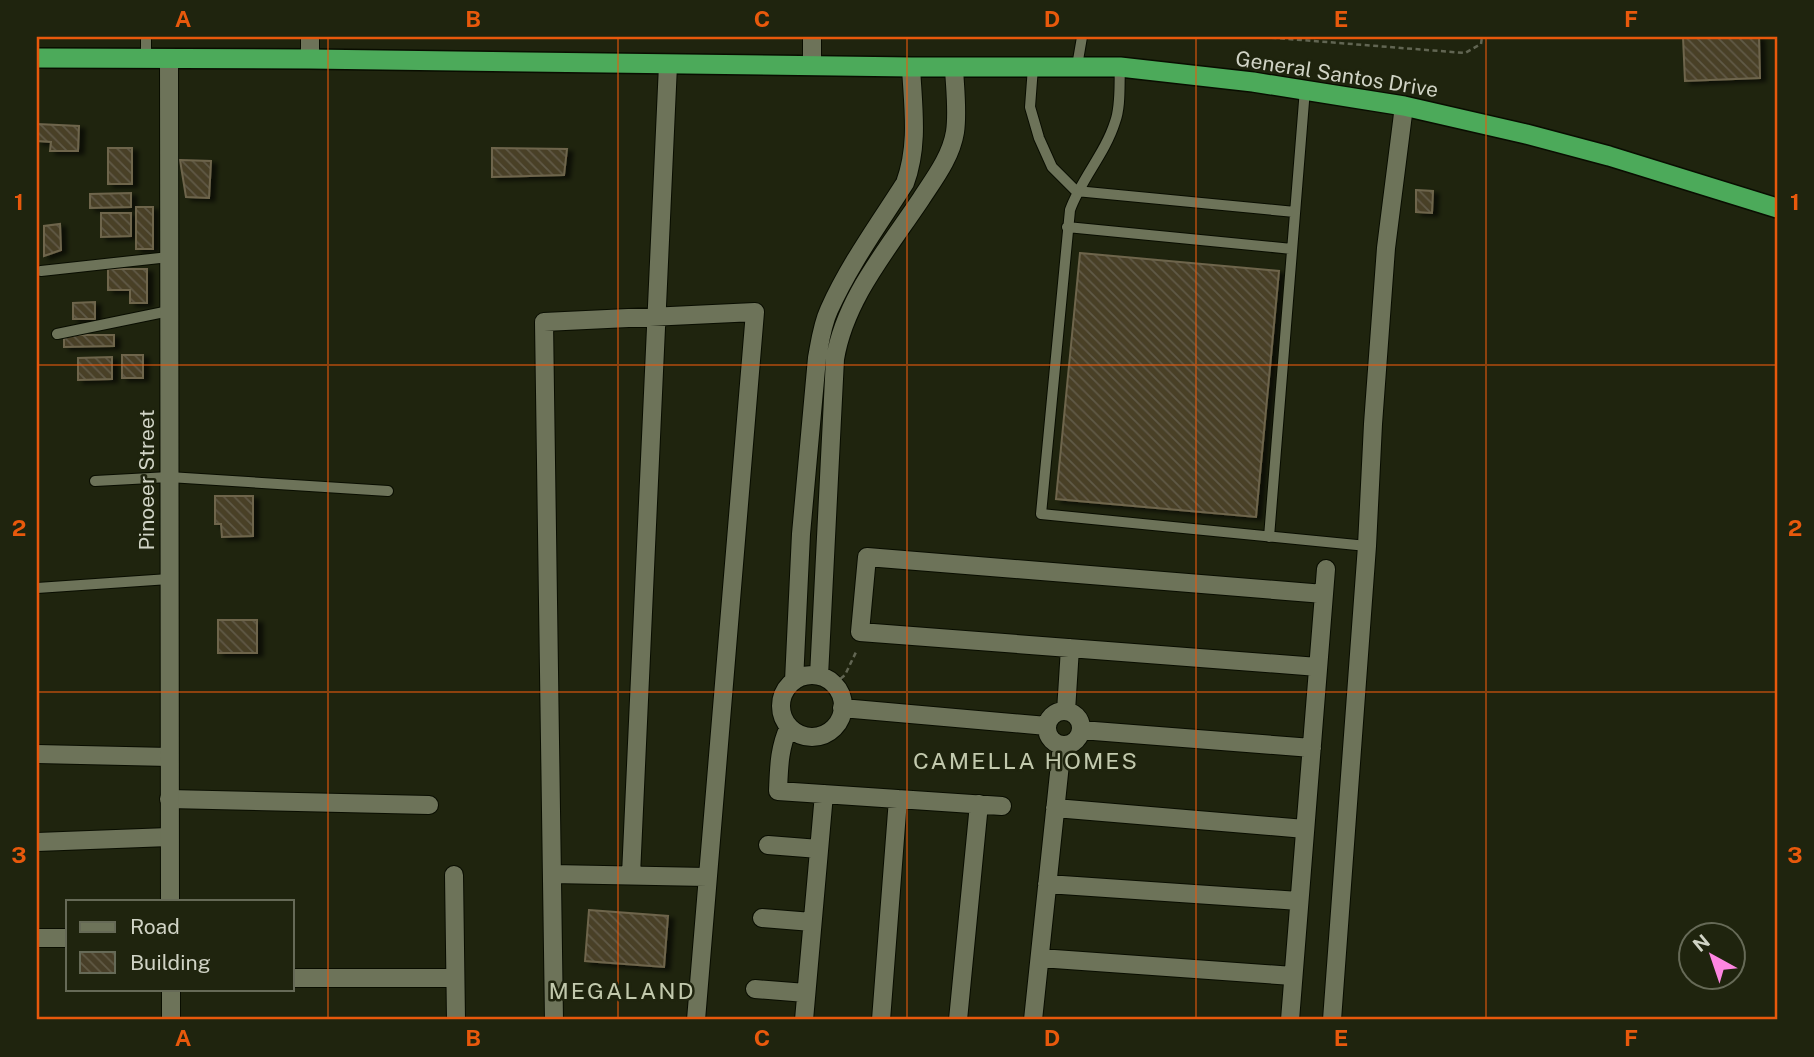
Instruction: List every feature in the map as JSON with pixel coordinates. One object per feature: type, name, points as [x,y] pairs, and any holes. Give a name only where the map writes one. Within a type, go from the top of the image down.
[{"type":"highway","name":"General Santos Drive","points":[[37,58],[310,59],[911,68],[1120,67],[1305,89],[1404,106],[1609,156],[1777,208]]},
{"type":"street","points":[[310,37],[310,59]]},
{"type":"street","points":[[812,37],[813,66]]},
{"type":"street","name":"Pinoeer Street","points":[[169,58],[170,900]]},
{"type":"street","points":[[631,875],[668,65]]},
{"type":"street","points":[[794,681],[801,534],[817,358],[828,312],[905,183],[912,164],[915,147],[911,68]]},
{"type":"street","points":[[826,680],[835,359],[839,336],[855,299],[934,179],[951,145],[956,115],[954,68]]},
{"type":"street","points":[[1332,1020],[1386,248],[1404,106]]},
{"type":"street","points":[[554,1020],[544,322],[755,312],[696,1020]]},
{"type":"street","points":[[1318,667],[860,632],[867,557],[1324,594]]},
{"type":"street","points":[[1290,1020],[1326,569]]},
{"type":"street","points":[[1066,711],[1070,648]]},
{"type":"street","points":[[810,675],[826,680],[842,699],[842,708],[836,724],[822,735],[804,736],[789,727],[781,712],[783,694],[794,681],[810,675]]},
{"type":"street","points":[[842,708],[1047,726]]},
{"type":"street","points":[[1066,711],[1078,718],[1081,730],[1074,741],[1062,745],[1050,738],[1047,726],[1054,715],[1066,711]]},
{"type":"street","points":[[789,727],[782,741],[778,791],[1002,806]]},
{"type":"street","points":[[1081,730],[1312,748]]},
{"type":"street","points":[[1033,1020],[1062,745]]},
{"type":"street","points":[[37,754],[169,757]]},
{"type":"street","points":[[804,1020],[824,794]]},
{"type":"street","points":[[169,799],[429,805]]},
{"type":"street","points":[[881,1020],[898,799]]},
{"type":"street","points":[[958,1020],[979,804]]},
{"type":"street","points":[[1055,808],[1305,829]]},
{"type":"street","points":[[37,842],[169,837]]},
{"type":"street","points":[[768,845],[819,849]]},
{"type":"street","points":[[552,874],[707,877]]},
{"type":"street","points":[[454,875],[456,1020]]},
{"type":"street","points":[[1047,884],[1299,901]]},
{"type":"street","points":[[762,918],[813,922]]},
{"type":"street","points":[[37,938],[66,938]]},
{"type":"street","points":[[1040,958],[1293,976]]},
{"type":"street","points":[[294,978],[455,978]]},
{"type":"street","points":[[755,989],[806,993]]},
{"type":"street","points":[[171,990],[171,1020]]},
{"type":"lane","points":[[146,37],[146,58]]},
{"type":"lane","points":[[1077,66],[1082,37]]},
{"type":"lane","points":[[1032,66],[1030,107],[1039,138],[1052,167],[1076,191],[1295,212]]},
{"type":"lane","points":[[1120,67],[1116,120],[1107,143],[1076,191],[1067,227],[1041,514],[1367,546]]},
{"type":"lane","points":[[1269,537],[1305,89]]},
{"type":"lane","points":[[1067,227],[1292,249]]},
{"type":"lane","points":[[41,271],[169,257]]},
{"type":"lane","points":[[57,334],[169,311]]},
{"type":"lane","points":[[95,481],[169,477],[388,491]]},
{"type":"lane","points":[[37,588],[169,579]]},
{"type":"path","points":[[1264,37],[1465,53],[1481,44],[1482,37]]},
{"type":"path","points":[[826,680],[845,675],[857,651],[860,632]]},
{"type":"building","points":[[1683,37],[1759,37],[1760,78],[1685,81]]},
{"type":"building","points":[[37,124],[79,126],[78,151],[50,151],[51,142],[37,141]]},
{"type":"building","points":[[108,148],[132,148],[132,184],[108,184]]},
{"type":"building","points":[[492,148],[567,149],[564,175],[492,177]]},
{"type":"building","points":[[180,160],[211,161],[209,198],[186,197]]},
{"type":"building","points":[[1416,190],[1433,191],[1432,213],[1416,212]]},
{"type":"building","points":[[131,193],[131,207],[90,208],[90,194]]},
{"type":"building","points":[[136,207],[153,207],[153,249],[136,249]]},
{"type":"building","points":[[101,213],[131,213],[131,236],[101,237]]},
{"type":"building","points":[[60,224],[61,250],[44,256],[44,226]]},
{"type":"building","points":[[1080,253],[1279,271],[1256,517],[1056,499]]},
{"type":"building","points":[[108,269],[147,269],[147,303],[130,303],[130,290],[108,290]]},
{"type":"building","points":[[95,302],[95,319],[73,319],[73,303]]},
{"type":"building","points":[[64,335],[114,335],[114,346],[64,347]]},
{"type":"building","points":[[122,355],[143,355],[143,378],[122,378]]},
{"type":"building","points":[[112,357],[112,379],[78,380],[78,358]]},
{"type":"building","points":[[215,496],[253,496],[253,536],[222,537],[221,524],[215,524]]},
{"type":"building","points":[[218,620],[257,620],[257,653],[218,653]]},
{"type":"building","points":[[589,910],[668,916],[664,967],[585,961]]},
{"type":"district","name":"CAMELLA HOMES","points":[[1026,760]]},
{"type":"district","name":"MEGALAND","points":[[622,990]]}]
